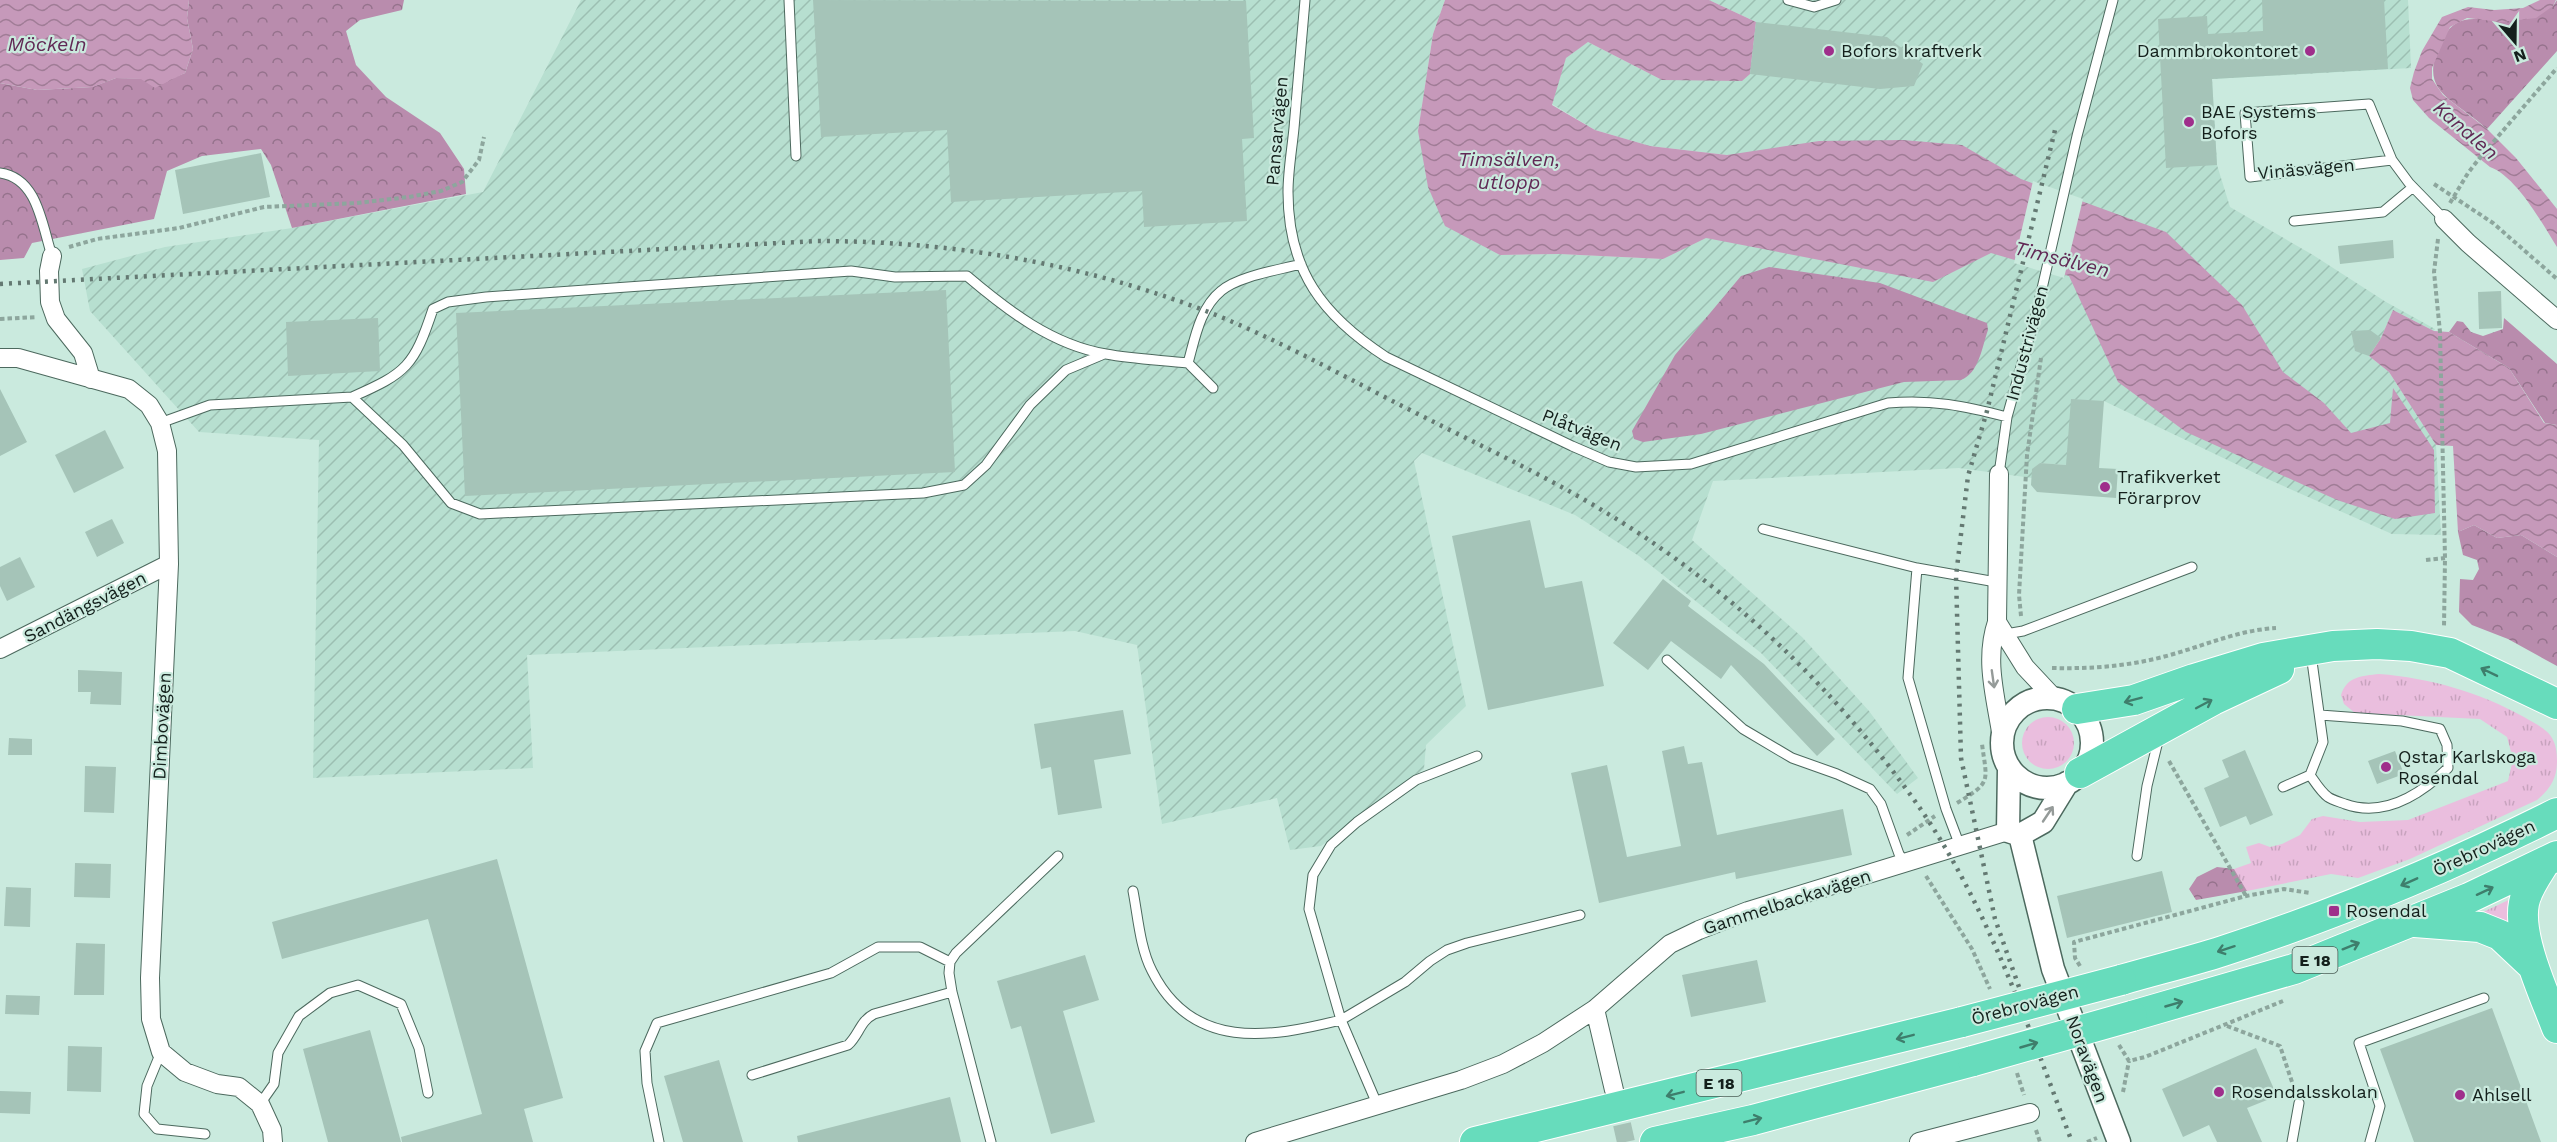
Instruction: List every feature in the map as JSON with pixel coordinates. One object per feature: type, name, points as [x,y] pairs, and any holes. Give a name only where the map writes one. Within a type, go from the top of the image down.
[{"type":"highway","points":[[2074,778],[2162,715],[2263,658],[2333,646],[2377,644],[2411,646],[2450,653],[2549,701],[2557,726]]},
{"type":"highway","points":[[2065,703],[2134,700],[2162,715]]},
{"type":"highway","points":[[2548,818],[2557,796]]},
{"type":"highway","name":"Örebrovägen","points":[[1475,1142],[1962,1022],[2222,951],[2428,874],[2548,818]]},
{"type":"highway","points":[[2551,859],[2535,878],[2524,904],[2524,924],[2533,966],[2557,1028]]},
{"type":"highway","name":"E 18","points":[[1655,1142],[1753,1120],[1973,1061],[2294,969],[2412,922],[2551,859]]},
{"type":"highway","points":[[2412,922],[2480,927],[2500,935],[2533,966]]},
{"type":"street","name":"Vinäsvägen","points":[[2441,227],[2468,243],[2557,320]]},
{"type":"street","points":[[52,256],[49,271],[50,302],[56,319],[83,353],[91,379]]},
{"type":"street","name":"Dimbovägen","points":[[0,358],[18,358],[129,388],[149,405],[160,423],[167,452],[169,564],[150,978],[151,1019],[161,1052]]},
{"type":"street","name":"Industrivägen","points":[[1999,474],[1996,582],[2009,629],[2025,667],[2065,703]]},
{"type":"street","name":"Sandängsvägen","points":[[0,649],[169,564]]},
{"type":"street","name":"Industrivägen","points":[[1991,736],[1990,642],[2009,629]]},
{"type":"street","points":[[2014,833],[2043,822],[2074,778],[2091,752],[2091,737],[2087,722],[2065,703],[2024,704],[1991,736],[2003,754],[2009,769],[2021,780],[2043,788],[2074,778]]},
{"type":"street","name":"Noravägen","points":[[2009,769],[2014,833],[2053,969],[2119,1142]]},
{"type":"street","name":"Gammelbackavägen","points":[[1255,1142],[1461,1080],[1503,1064],[1543,1043],[1595,1009],[1670,944],[1699,930],[1748,911],[1960,846],[2014,833]]},
{"type":"street","points":[[1595,1009],[1614,1090]]},
{"type":"street","points":[[161,1052],[185,1072],[217,1084],[239,1087],[260,1104],[272,1130],[273,1142]]},
{"type":"street","points":[[1919,1142],[2030,1113]]},
{"type":"lane","points":[[789,0],[796,156]]},
{"type":"lane","name":"Pansarvägen","points":[[1301,264],[1291,233],[1288,190],[1305,0]]},
{"type":"lane","points":[[1788,0],[1814,7],[1836,0]]},
{"type":"lane","name":"Industrivägen","points":[[1999,474],[2007,417],[2038,306],[2113,0]]},
{"type":"lane","name":"Vinäsvägen","points":[[2392,160],[2250,177],[2245,113],[2369,104],[2392,160],[2441,227]]},
{"type":"lane","points":[[0,173],[18,179],[33,194],[52,256]]},
{"type":"lane","points":[[2294,221],[2383,212],[2414,188]]},
{"type":"lane","points":[[1188,363],[1197,328],[1210,304],[1221,290],[1236,282],[1301,264]]},
{"type":"lane","name":"Plåtvägen","points":[[1301,264],[1324,307],[1342,325],[1371,347],[1410,370],[1609,462],[1635,467],[1691,464],[1888,403],[1920,400],[1948,403],[2007,417]]},
{"type":"lane","points":[[160,423],[210,405],[352,397],[388,381],[412,362],[424,338],[433,309],[448,302],[486,297],[851,271],[895,277],[966,276],[1014,315],[1061,339],[1104,354],[1188,363],[1213,388]]},
{"type":"lane","points":[[352,397],[403,445],[451,503],[480,514],[923,493],[964,485],[986,465],[1030,405],[1066,370],[1104,354]]},
{"type":"lane","points":[[1763,529],[1917,568],[1996,582]]},
{"type":"lane","points":[[2009,629],[2192,567]]},
{"type":"lane","points":[[1917,568],[1908,678],[1946,809],[1960,846]]},
{"type":"lane","points":[[2283,787],[2310,775],[2323,742],[2310,651]]},
{"type":"lane","points":[[1667,660],[1743,729],[1792,758],[1870,789],[1881,804],[1899,854],[1911,862]]},
{"type":"lane","points":[[2137,856],[2147,786],[2162,715]]},
{"type":"lane","points":[[2310,775],[2328,797],[2355,807],[2377,808],[2407,800],[2429,787],[2448,768],[2447,745],[2440,729],[2402,721],[2320,715]]},
{"type":"lane","points":[[1377,1104],[1341,1020],[1309,909],[1313,875],[1331,845],[1358,822],[1416,780],[1477,756]]},
{"type":"lane","points":[[991,1142],[952,992],[950,962],[966,942],[1058,856]]},
{"type":"lane","points":[[1133,891],[1152,971],[1171,999],[1193,1018],[1226,1032],[1264,1034],[1310,1028],[1341,1020],[1405,982],[1447,950],[1478,940],[1581,915]]},
{"type":"lane","points":[[659,1142],[647,1083],[645,1051],[657,1023],[831,973],[878,947],[920,947],[950,962]]},
{"type":"lane","points":[[260,1104],[274,1084],[278,1053],[299,1016],[330,993],[358,985],[401,1004],[419,1048],[428,1093]]},
{"type":"lane","points":[[752,1075],[848,1045],[854,1040],[865,1018],[874,1014],[952,992]]},
{"type":"lane","points":[[2370,1142],[2380,1106],[2359,1042],[2484,998]]},
{"type":"lane","points":[[161,1052],[147,1086],[144,1114],[157,1129],[205,1134]]},
{"type":"lane","points":[[2292,1142],[2299,1103]]},
{"type":"path","points":[[2557,68],[2475,164],[2452,197],[2493,223],[2557,279]]},
{"type":"path","points":[[52,256],[68,247],[97,239],[179,228],[264,207],[357,202],[441,191],[462,182],[479,160],[484,137]]},
{"type":"path","points":[[2441,227],[2434,272],[2439,332],[2445,558],[2444,630]]},
{"type":"path","points":[[0,319],[56,319]]},
{"type":"path","points":[[2009,629],[2019,595],[2027,455],[2042,354]]},
{"type":"path","points":[[2426,560],[2445,558]]},
{"type":"path","points":[[2162,715],[2246,896]]},
{"type":"path","points":[[1985,975],[1972,949],[1911,862],[1906,836],[1983,786],[1991,736]]},
{"type":"path","points":[[2080,967],[2075,958],[2074,942],[2246,896],[2284,889],[2320,895]]},
{"type":"path","points":[[2227,1025],[2280,1046],[2299,1103]]},
{"type":"shaded area","points":[[581,0],[1445,0],[1433,34],[1418,131],[1500,255],[1559,254],[1663,259],[1727,155],[1650,146],[1595,130],[1552,104],[1566,57],[1588,42],[1662,80],[1756,22],[1709,0],[2408,0],[2411,68],[2212,79],[2217,165],[2230,207],[2313,255],[2386,302],[2435,329],[2434,331],[2393,310],[2381,338],[2369,356],[2389,372],[2436,445],[2441,535],[2392,534],[2263,477],[2104,401],[2066,465],[2040,463],[2032,478],[1959,468],[1713,481],[1692,540],[1802,637],[1869,711],[1918,778],[1897,794],[1761,653],[1639,556],[1575,515],[1422,453],[1414,461],[1466,706],[1426,745],[1424,769],[1321,846],[1290,850],[1277,798],[1162,824],[1137,645],[1075,631],[527,655],[533,768],[313,778],[319,440],[199,432],[90,311],[82,269],[165,247],[292,228],[483,192]]},
{"type":"green space","points":[[189,0],[404,0],[402,10],[360,20],[346,31],[356,65],[386,97],[440,133],[464,169],[466,194],[292,228],[271,165],[261,149],[202,156],[167,171],[154,219],[32,243],[24,258],[0,260],[0,83],[37,90],[92,87],[116,78],[170,79],[185,73],[193,49],[187,18]]},
{"type":"green space","points":[[2557,0],[2557,51],[2487,129],[2441,92],[2435,82],[2433,70],[2436,55],[2444,37],[2454,25],[2467,19],[2553,6]]},
{"type":"green space","points":[[1769,267],[1880,283],[1987,323],[1988,330],[1976,366],[1967,377],[1961,380],[1904,382],[1701,434],[1643,442],[1634,439],[1632,431],[1675,355],[1741,276]]},
{"type":"green space","points":[[2504,318],[2557,364],[2557,425],[2545,423],[2509,368],[2449,332],[2457,321],[2463,322],[2471,332],[2483,336],[2503,329]]},
{"type":"green space","points":[[2474,525],[2497,538],[2521,535],[2557,557],[2557,666],[2508,639],[2472,625],[2459,612],[2460,579],[2473,580],[2479,569],[2477,560],[2463,555],[2458,532]]},
{"type":"green space","points":[[2379,674],[2417,679],[2472,693],[2538,725],[2550,735],[2556,748],[2557,767],[2552,783],[2537,800],[2410,859],[2358,878],[2331,874],[2247,891],[2234,869],[2251,863],[2246,847],[2259,843],[2270,847],[2282,844],[2300,835],[2312,819],[2323,816],[2360,822],[2408,820],[2508,781],[2513,759],[2507,737],[2480,719],[2355,713],[2344,704],[2341,695],[2347,684],[2356,678]]},
{"type":"green space","points":[[2048,717],[2058,719],[2066,725],[2072,733],[2074,743],[2072,753],[2066,761],[2058,767],[2048,769],[2038,767],[2030,761],[2024,753],[2022,743],[2024,733],[2030,725],[2038,719]]},
{"type":"green space","points":[[2217,867],[2234,869],[2247,891],[2196,900],[2189,889],[2197,877]]},
{"type":"green space","points":[[2515,897],[2515,923],[2506,927],[2481,913]]},
{"type":"water","name":"Möckeln","points":[[0,0],[189,0],[187,18],[193,49],[185,73],[155,88],[141,79],[116,78],[93,87],[37,90],[0,83]]},
{"type":"water","points":[[1445,0],[1709,0],[1756,22],[1750,74],[1742,81],[1662,80],[1588,42],[1566,58],[1552,105],[1595,130],[1650,146],[1727,155],[1819,141],[1903,140],[1962,145],[2021,179],[2166,232],[2242,305],[2283,372],[2324,403],[2351,433],[2390,423],[2393,388],[2434,450],[2435,513],[2395,519],[2337,500],[2186,432],[2118,382],[2069,276],[1991,253],[1933,282],[1706,238],[1663,259],[1559,254],[1500,255],[1445,226],[1428,187],[1418,131],[1433,34]]},
{"type":"water","name":"Kanalen","points":[[2540,0],[2556,0],[2553,6],[2536,18],[2501,22],[2467,18],[2450,27],[2432,68],[2432,79],[2443,95],[2487,129],[2516,158],[2557,209],[2557,247],[2519,190],[2500,172],[2490,167],[2429,118],[2413,100],[2410,88],[2422,51],[2442,17],[2468,7],[2494,10],[2523,8]]},
{"type":"water","points":[[2393,310],[2434,331],[2449,332],[2509,368],[2544,423],[2557,425],[2557,557],[2521,535],[2497,538],[2474,525],[2458,532],[2453,446],[2436,445],[2389,372],[2369,356],[2381,338]]},
{"type":"pier","points":[[2033,181],[2083,199],[2064,278],[2014,263]]},
{"type":"building","points":[[813,0],[1246,1],[1254,138],[1242,139],[1247,221],[1144,227],[1142,191],[951,202],[947,130],[821,137]]},
{"type":"building","points":[[2262,0],[2384,0],[2388,69],[2212,79],[2217,165],[2166,168],[2158,19],[2207,16],[2208,34],[2263,31]]},
{"type":"building","name":"Bofors kraftverk","points":[[1756,22],[1887,37],[1923,64],[1914,86],[1880,89],[1750,74]]},
{"type":"building","points":[[261,153],[270,197],[183,214],[175,170]]},
{"type":"building","points":[[2393,240],[2394,258],[2340,264],[2338,246]]},
{"type":"building","points":[[946,290],[955,472],[465,496],[456,313]]},
{"type":"building","points":[[2501,291],[2502,328],[2479,329],[2478,292]]},
{"type":"building","points":[[378,318],[380,371],[288,376],[286,322]]},
{"type":"building","points":[[2370,330],[2381,338],[2369,356],[2355,351],[2351,331]]},
{"type":"building","points":[[0,389],[27,442],[0,456]]},
{"type":"building","points":[[2071,399],[2104,401],[2099,468],[2118,469],[2116,498],[2037,492],[2031,485],[2032,469],[2040,463],[2066,465]]},
{"type":"building","points":[[105,430],[124,468],[74,493],[55,455]]},
{"type":"building","points":[[112,519],[124,543],[97,557],[85,532]]},
{"type":"building","points":[[1530,520],[1545,588],[1582,581],[1604,686],[1488,710],[1452,536]]},
{"type":"building","points":[[20,557],[35,587],[7,601],[0,586],[0,567]]},
{"type":"building","points":[[1663,579],[1691,601],[1688,606],[1764,664],[1835,739],[1817,756],[1731,665],[1721,679],[1671,641],[1648,670],[1613,643]]},
{"type":"building","points":[[78,670],[122,672],[121,705],[90,704],[91,692],[78,692]]},
{"type":"building","points":[[1123,710],[1131,754],[1094,760],[1102,808],[1058,815],[1051,767],[1041,769],[1034,724]]},
{"type":"building","points":[[9,738],[32,739],[32,755],[8,755]]},
{"type":"building","points":[[1684,746],[1688,764],[1702,762],[1717,835],[1843,809],[1852,855],[1736,879],[1735,872],[1599,903],[1571,773],[1607,765],[1627,857],[1681,846],[1662,751]]},
{"type":"building","points":[[2245,750],[2273,815],[2250,825],[2246,816],[2220,827],[2204,788],[2229,777],[2222,760]]},
{"type":"building","name":"Qstar Karlskoga Rosendal","points":[[2395,751],[2404,774],[2377,784],[2368,761]]},
{"type":"building","points":[[85,766],[116,767],[114,813],[84,812]]},
{"type":"building","points":[[497,859],[563,1098],[524,1109],[533,1142],[402,1142],[401,1137],[482,1114],[428,919],[282,959],[272,922]]},
{"type":"building","points":[[75,863],[111,864],[110,898],[74,897]]},
{"type":"building","points":[[2162,871],[2172,912],[2067,938],[2057,896]]},
{"type":"building","points":[[6,887],[31,888],[30,927],[4,926]]},
{"type":"building","points":[[76,943],[105,944],[104,995],[74,995]]},
{"type":"building","points":[[1085,955],[1099,1000],[1063,1011],[1095,1122],[1051,1134],[1021,1026],[1011,1029],[997,981]]},
{"type":"building","points":[[1757,960],[1766,1002],[1691,1017],[1682,975]]},
{"type":"building","points":[[6,995],[40,996],[39,1015],[5,1014]]},
{"type":"building","name":"Ahlsell","points":[[2492,1008],[2541,1142],[2414,1142],[2380,1049]]},
{"type":"building","points":[[370,1030],[401,1142],[328,1142],[303,1049]]},
{"type":"building","points":[[68,1046],[102,1047],[101,1092],[67,1091]]},
{"type":"building","name":"Rosendalsskolan","points":[[2256,1048],[2277,1096],[2247,1108],[2262,1142],[2217,1142],[2209,1125],[2183,1137],[2162,1089]]},
{"type":"building","points":[[719,1060],[743,1142],[683,1142],[664,1076]]},
{"type":"building","points":[[0,1091],[31,1092],[30,1114],[0,1113]]},
{"type":"building","points":[[950,1097],[961,1142],[798,1142],[797,1136]]},
{"type":"tunnel","points":[[1616,1098],[1626,1142]]},
{"type":"railway","points":[[2019,987],[1995,919],[1961,758],[1956,576],[1968,476],[1987,411],[2055,130]]},
{"type":"railway","points":[[0,284],[817,241],[867,242],[966,250],[1063,268],[1159,294],[1234,322],[1514,462],[1605,512],[1650,541],[1736,606],[1815,680],[1885,761],[1917,804],[1965,883],[2005,968],[2072,1142]]},
{"type":"place","name":"Bofors kraftverk","points":[[1829,51]]},
{"type":"place","name":"Dammbrokontoret","points":[[2310,51]]},
{"type":"place","name":"BAE Systems Bofors","points":[[2189,122]]},
{"type":"place","name":"Trafikverket Förarprov","points":[[2105,487]]},
{"type":"place","name":"Qstar Karlskoga Rosendal","points":[[2386,767]]},
{"type":"place","name":"Rosendal","points":[[2334,911]]},
{"type":"place","name":"Rosendalsskolan","points":[[2219,1092]]},
{"type":"place","name":"Ahlsell","points":[[2460,1095]]},
{"type":"water label","name":"Timsälven, utlopp","points":[[1509,170]]},
{"type":"water label","name":"Timsälven","points":[[2062,259]]}]
